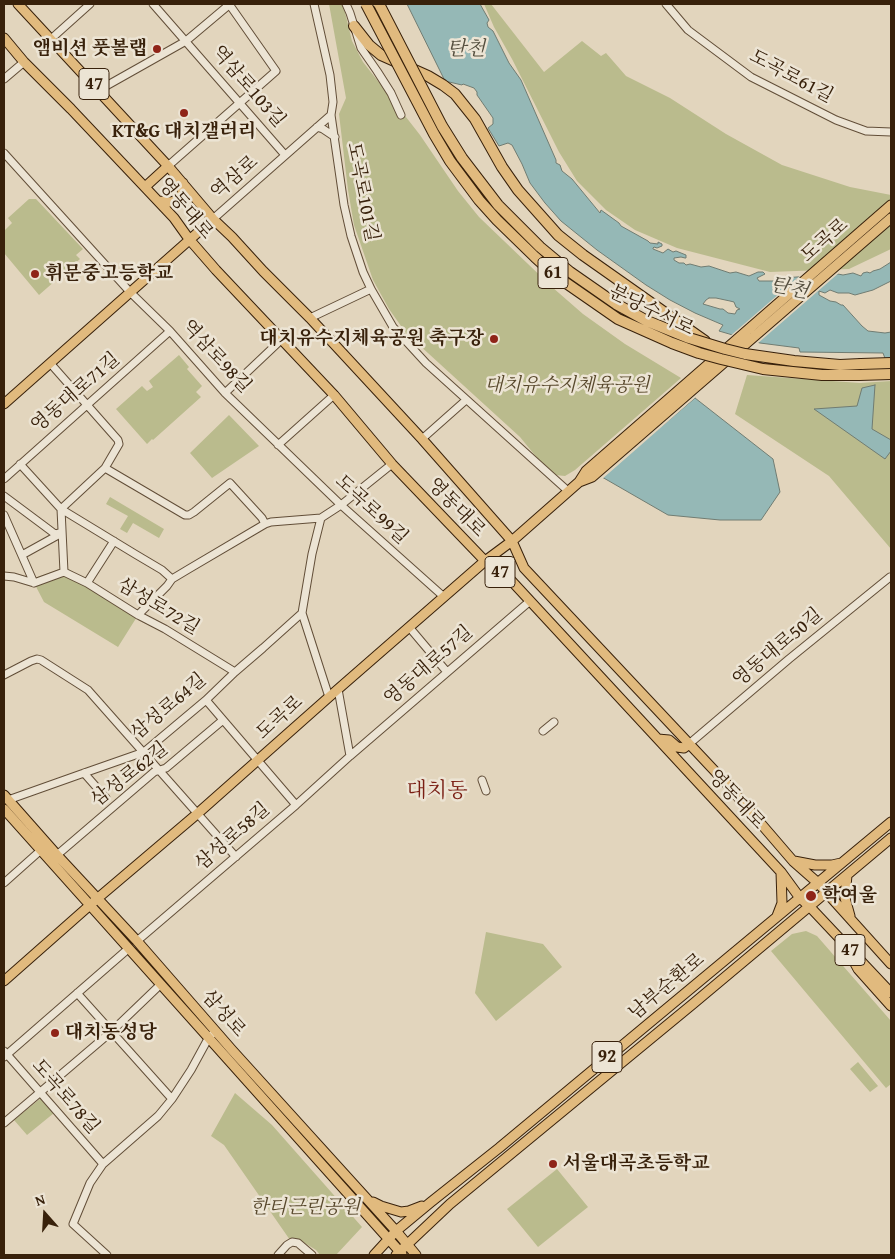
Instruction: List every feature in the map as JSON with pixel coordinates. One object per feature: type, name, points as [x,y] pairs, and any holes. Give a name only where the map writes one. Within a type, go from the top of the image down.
[{"type":"highway","name":"분당수서로","points":[[366,4],[438,141],[461,176],[497,220],[556,276],[618,319],[649,334],[721,359],[763,369],[806,374],[840,376],[891,374]]},
{"type":"highway","name":"분당수서로","points":[[379,4],[442,126],[473,174],[498,205],[526,234],[570,272],[616,304],[647,322],[725,349],[794,361],[840,364],[891,363]]},
{"type":"highway","points":[[354,26],[369,45],[380,55],[428,76],[455,94],[475,119],[502,167],[518,190],[558,235],[583,255],[708,343]]},
{"type":"main road","name":"영동대로","points":[[18,4],[168,166],[213,219],[310,318],[422,439],[512,541],[524,568],[726,783],[793,861],[818,883],[891,964]]},
{"type":"main road","name":"영동대로","points":[[4,38],[24,62],[158,200],[216,270],[334,395],[392,464],[485,561],[507,576],[781,872],[800,898],[891,993]]},
{"type":"main road","points":[[145,186],[168,166]]},
{"type":"main road","points":[[158,200],[171,202],[177,200],[182,194],[183,184]]},
{"type":"main road","name":"도곡로","points":[[579,482],[586,470],[891,205]]},
{"type":"main road","name":"도곡로","points":[[4,981],[98,898],[198,814],[485,561],[512,541],[579,482],[592,477],[891,218]]},
{"type":"main road","name":"역삼로","points":[[4,404],[213,219]]},
{"type":"main road","points":[[658,739],[669,740],[677,747],[684,748],[689,744]]},
{"type":"main road","name":"삼성로","points":[[6,798],[137,941],[212,1034],[389,1239],[399,1254]]},
{"type":"main road","name":"삼성로","points":[[4,809],[128,949],[212,1034],[357,1188],[416,1255]]},
{"type":"main road","name":"남부순환로","points":[[374,1255],[396,1231],[891,822]]},
{"type":"main road","name":"남부순환로","points":[[399,1254],[407,1244],[450,1204],[891,838]]},
{"type":"main road","points":[[793,861],[822,866],[843,862]]},
{"type":"main road","points":[[777,916],[782,903],[781,872]]},
{"type":"main road","points":[[847,875],[845,898],[852,921]]},
{"type":"main road","points":[[864,934],[891,957]]},
{"type":"main road","points":[[845,945],[858,970],[891,1006]]},
{"type":"main road","points":[[357,1188],[381,1206],[401,1212],[410,1211],[431,1202]]},
{"type":"street","points":[[51,39],[90,4]]},
{"type":"street","name":"역삼로103길","points":[[153,4],[285,155]]},
{"type":"street","points":[[99,90],[186,41],[229,4],[276,71],[168,166]]},
{"type":"street","name":"도곡로101길","points":[[314,4],[330,74],[333,102],[331,116],[344,205],[351,236],[371,289],[393,327],[426,363],[568,491]]},
{"type":"street","points":[[346,4],[361,48],[386,86],[401,115]]},
{"type":"street","name":"도곡로61길","points":[[666,4],[688,30],[750,77],[836,120],[866,131],[891,132]]},
{"type":"street","points":[[4,79],[24,62]]},
{"type":"street","name":"역삼로","points":[[213,219],[331,116]]},
{"type":"street","points":[[317,127],[324,129],[335,137]]},
{"type":"street","name":"역삼로98길","points":[[4,153],[130,292],[170,331],[225,393],[278,445]]},
{"type":"street","points":[[310,318],[371,289]]},
{"type":"street","name":"영동대로71길","points":[[4,479],[170,331]]},
{"type":"street","points":[[225,393],[281,340]]},
{"type":"street","points":[[50,364],[118,440],[119,444],[105,468],[61,508]]},
{"type":"street","points":[[278,445],[334,395]]},
{"type":"street","points":[[422,439],[466,400]]},
{"type":"street","name":"도곡로99길","points":[[278,445],[444,597]]},
{"type":"street","points":[[20,464],[61,508],[162,570],[172,579]]},
{"type":"street","points":[[138,615],[172,579],[265,524],[321,518],[392,464]]},
{"type":"street","points":[[105,468],[185,515],[194,512],[230,483],[262,518],[265,524]]},
{"type":"street","points":[[4,496],[55,534],[62,532]]},
{"type":"street","points":[[4,576],[14,576],[34,583],[64,572],[61,508]]},
{"type":"street","points":[[4,515],[34,583]]},
{"type":"street","points":[[321,518],[312,554],[302,613],[329,697]]},
{"type":"street","points":[[22,555],[62,532]]},
{"type":"street","points":[[87,583],[114,541]]},
{"type":"street","name":"삼성로72길","points":[[64,572],[87,583],[235,672]]},
{"type":"street","name":"영동대로50길","points":[[689,744],[890,577]]},
{"type":"street","name":"영동대로57길","points":[[350,756],[530,601]]},
{"type":"street","name":"삼성로64길","points":[[6,798],[144,752],[206,700],[302,613]]},
{"type":"street","points":[[409,627],[447,672]]},
{"type":"street","points":[[4,675],[36,659],[41,660],[88,690],[236,857]]},
{"type":"street","points":[[338,689],[350,756]]},
{"type":"street","points":[[206,700],[296,805]]},
{"type":"street","name":"삼성로62길","points":[[57,855],[154,772],[166,768],[223,720]]},
{"type":"street","points":[[543,731],[554,722]]},
{"type":"street","name":"삼성로58길","points":[[137,941],[296,805],[350,756]]},
{"type":"street","points":[[84,773],[106,798]]},
{"type":"street","points":[[482,780],[486,791]]},
{"type":"street","points":[[4,883],[41,850]]},
{"type":"street","points":[[5,1054],[128,949]]},
{"type":"street","points":[[4,1123],[111,1032],[161,984]]},
{"type":"street","points":[[77,994],[172,1099]]},
{"type":"street","points":[[108,1255],[73,1224],[90,1184],[102,1164],[158,1116],[172,1099],[192,1070],[212,1034]]},
{"type":"street","name":"도곡로78길","points":[[5,1054],[102,1164]]},
{"type":"street","points":[[278,1255],[292,1242],[298,1243],[312,1255]]},
{"type":"green space","name":"대치유수지체육공원","points":[[329,4],[343,4],[352,41],[363,62],[420,135],[458,191],[479,217],[583,314],[625,344],[681,378],[575,470],[565,476],[555,475],[538,459],[520,437],[406,333],[389,309],[373,280],[354,225],[348,190],[339,114],[346,98]]},
{"type":"green space","points":[[484,4],[491,4],[544,72],[582,41],[601,56],[606,53],[626,76],[670,98],[726,134],[782,165],[850,187],[891,195],[891,249],[849,269],[770,272],[677,248],[635,230],[606,210],[577,181],[559,152]]},
{"type":"green space","points":[[29,199],[36,199],[83,249],[76,255],[80,259],[39,295],[4,253],[4,231],[12,223],[8,218]]},
{"type":"green space","points":[[179,355],[189,367],[187,369],[202,386],[196,392],[201,397],[147,444],[116,409],[142,386],[147,391],[153,387],[149,381]]},
{"type":"green space","points":[[747,375],[860,383],[891,381],[891,549],[829,476],[735,414]]},
{"type":"green space","points":[[229,415],[259,446],[212,478],[190,453]]},
{"type":"green space","points":[[110,497],[164,529],[159,538],[133,523],[127,533],[120,529],[128,516],[106,504]]},
{"type":"green space","points":[[65,567],[140,612],[118,647],[44,602],[32,579]]},
{"type":"green space","points":[[806,931],[817,936],[891,1021],[891,1084],[886,1088],[771,951],[792,934]]},
{"type":"green space","points":[[486,932],[543,944],[562,967],[496,1021],[475,993]]},
{"type":"green space","points":[[858,1062],[878,1086],[870,1092],[850,1069]]},
{"type":"green space","name":"한티근린공원","points":[[235,1093],[272,1125],[362,1227],[336,1255],[320,1255],[316,1250],[303,1242],[290,1240],[224,1145],[211,1136]]},
{"type":"green space","points":[[41,1098],[54,1113],[27,1135],[14,1120]]},
{"type":"green space","points":[[557,1169],[588,1207],[538,1247],[507,1209]]},
{"type":"water","name":"탄천","points":[[407,4],[480,4],[489,20],[487,23],[488,27],[493,31],[509,63],[521,80],[556,163],[560,165],[562,171],[572,179],[600,213],[601,210],[621,226],[650,243],[658,244],[658,242],[662,244],[662,246],[654,247],[653,249],[663,253],[668,249],[686,255],[686,258],[674,258],[679,263],[701,267],[709,266],[730,273],[736,272],[749,276],[763,272],[765,274],[757,278],[759,281],[773,281],[783,278],[853,273],[861,276],[863,273],[870,273],[891,262],[891,281],[873,290],[855,295],[830,290],[825,293],[819,291],[819,295],[843,305],[868,331],[891,332],[891,374],[883,353],[800,352],[799,348],[760,343],[719,331],[723,325],[695,313],[646,285],[597,250],[561,221],[545,203],[530,183],[512,145],[508,143],[499,146],[488,128],[493,124],[493,118],[474,88],[445,81]],"holes":[[[709,298],[734,302],[736,307],[740,309],[735,314],[703,304]]]},
{"type":"water","points":[[875,385],[872,429],[891,440],[891,451],[885,459],[814,409],[857,406],[862,388]]},
{"type":"water","points":[[695,398],[773,459],[780,492],[761,520],[720,520],[668,515],[602,477]]},
{"type":"pier","points":[[840,272],[757,344],[729,337],[802,274]]},
{"type":"pier","points":[[694,396],[697,396],[600,479],[600,475]]},
{"type":"place","name":"앰비션 풋볼랩","points":[[157,49]]},
{"type":"place","name":"KT&G 대치갤러리","points":[[184,113]]},
{"type":"place","name":"휘문중고등학교","points":[[35,274]]},
{"type":"place","name":"대치유수지체육공원 축구장","points":[[494,339]]},
{"type":"place","name":"학여울","points":[[811,896]]},
{"type":"place","name":"대치동성당","points":[[55,1033]]},
{"type":"place","name":"서울대곡초등학교","points":[[553,1164]]},
{"type":"district","name":"대치동","points":[[437,792]]}]
